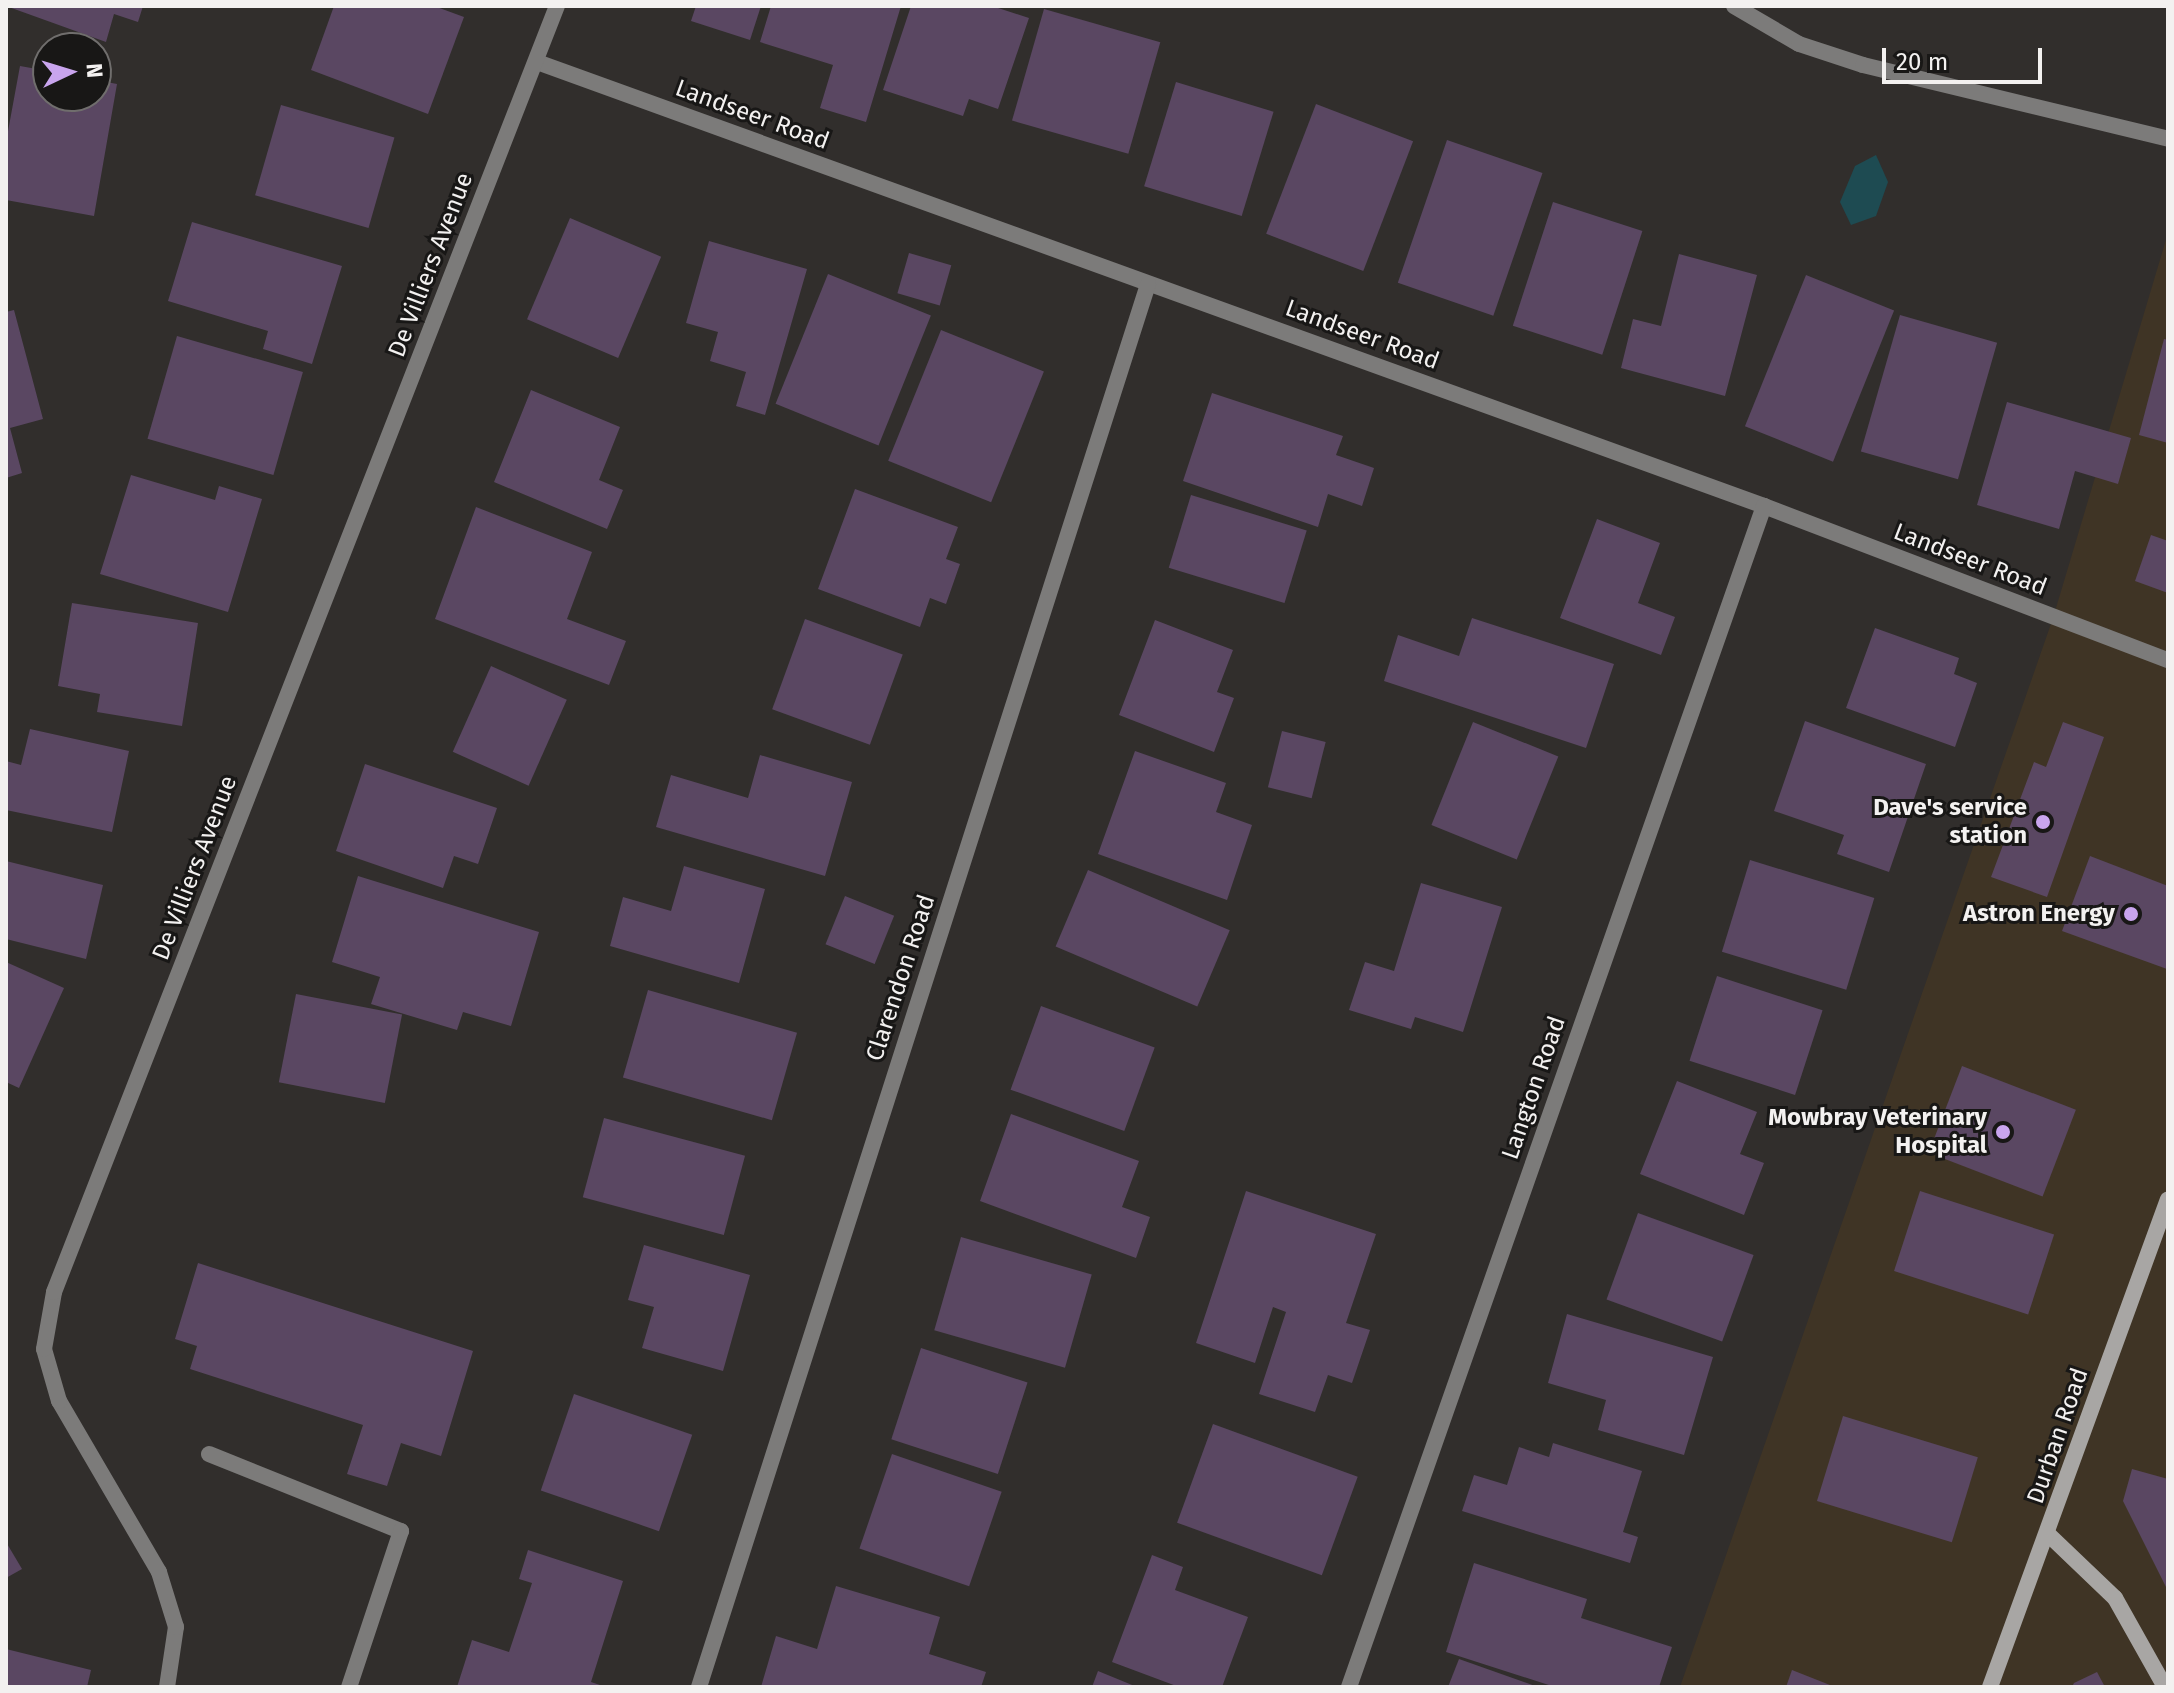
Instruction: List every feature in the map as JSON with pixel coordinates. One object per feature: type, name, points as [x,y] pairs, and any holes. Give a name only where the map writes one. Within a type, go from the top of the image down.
[{"type":"main road","name":"Durban Road","points":[[1990,1687],[2049,1535],[2168,1199]]},
{"type":"main road","points":[[2049,1535],[2115,1598],[2165,1687]]},
{"type":"street","name":"De Villiers Avenue","points":[[167,1687],[176,1627],[159,1572],[59,1401],[44,1349],[54,1292],[557,6]]},
{"type":"street","points":[[1734,6],[1799,44],[1863,65],[2168,139]]},
{"type":"street","name":"Landseer Road","points":[[537,62],[1764,506],[2168,660]]},
{"type":"street","name":"Clarendon Road","points":[[699,1687],[1148,284]]},
{"type":"street","name":"Langton Road","points":[[1349,1687],[1764,506]]},
{"type":"street","points":[[209,1454],[401,1531],[349,1687]]},
{"type":"shaded area","points":[[2168,233],[2168,1687],[1680,1687],[2053,618]]},
{"type":"water","points":[[1876,155],[1888,182],[1876,216],[1851,225],[1840,202],[1855,166]]},
{"type":"building","points":[[6,6],[143,6],[138,22],[114,14],[109,32],[78,32]]},
{"type":"building","points":[[334,6],[434,6],[464,17],[428,114],[311,70]]},
{"type":"building","points":[[696,6],[761,6],[750,40],[691,21]]},
{"type":"building","points":[[771,6],[901,6],[866,122],[820,108],[833,65],[760,42]]},
{"type":"building","points":[[911,6],[992,6],[1029,18],[998,109],[969,99],[963,116],[883,90]]},
{"type":"building","points":[[1044,9],[1160,42],[1128,154],[1012,121]]},
{"type":"building","points":[[20,66],[32,68],[32,112],[112,112],[112,83],[117,84],[94,216],[6,200],[6,142]]},
{"type":"building","points":[[1176,82],[1274,112],[1242,216],[1144,186]]},
{"type":"building","points":[[1316,104],[1413,141],[1363,271],[1266,234]]},
{"type":"building","points":[[281,105],[394,138],[369,228],[255,195]]},
{"type":"building","points":[[1447,140],[1542,173],[1493,316],[1398,283]]},
{"type":"building","points":[[1553,202],[1642,231],[1602,355],[1513,326]]},
{"type":"building","points":[[570,218],[661,257],[618,358],[527,319]]},
{"type":"building","points":[[192,222],[342,266],[312,364],[263,349],[268,331],[168,301]]},
{"type":"building","points":[[709,241],[807,269],[765,415],[736,406],[746,372],[710,361],[718,332],[686,323]]},
{"type":"building","points":[[909,253],[951,265],[940,306],[897,293]]},
{"type":"building","points":[[1679,254],[1757,275],[1725,396],[1621,368],[1633,319],[1661,326]]},
{"type":"building","points":[[828,274],[931,316],[878,445],[776,404]]},
{"type":"building","points":[[1806,275],[1894,311],[1833,462],[1745,426]]},
{"type":"building","points":[[14,310],[43,419],[10,428],[22,473],[6,478],[6,312]]},
{"type":"building","points":[[1900,315],[1997,343],[1958,479],[1861,451]]},
{"type":"building","points":[[941,330],[1044,372],[991,502],[888,461]]},
{"type":"building","points":[[177,336],[303,372],[273,475],[148,439]]},
{"type":"building","points":[[2164,339],[2168,340],[2168,443],[2139,435]]},
{"type":"building","points":[[531,390],[620,427],[599,480],[623,490],[607,529],[494,482]]},
{"type":"building","points":[[1212,393],[1343,436],[1336,455],[1374,468],[1362,506],[1328,494],[1318,527],[1183,481]]},
{"type":"building","points":[[2007,402],[2131,438],[2118,484],[2075,471],[2059,529],[1977,505]]},
{"type":"building","points":[[131,475],[215,500],[219,486],[262,499],[228,612],[100,574]]},
{"type":"building","points":[[855,489],[958,527],[946,559],[960,564],[946,604],[930,598],[920,627],[818,589]]},
{"type":"building","points":[[1191,495],[1307,530],[1284,603],[1169,568]]},
{"type":"building","points":[[476,507],[592,552],[567,619],[626,641],[609,685],[435,619]]},
{"type":"building","points":[[1597,519],[1660,543],[1638,603],[1675,617],[1661,655],[1560,618]]},
{"type":"building","points":[[2151,535],[2168,541],[2168,593],[2135,581]]},
{"type":"building","points":[[72,603],[198,623],[182,726],[97,712],[100,694],[58,686]]},
{"type":"building","points":[[1472,618],[1614,664],[1586,748],[1384,681],[1398,635],[1459,656]]},
{"type":"building","points":[[805,619],[903,655],[870,745],[772,709]]},
{"type":"building","points":[[1155,620],[1233,650],[1217,692],[1234,698],[1214,752],[1119,715]]},
{"type":"building","points":[[1875,628],[1959,658],[1954,674],[1977,683],[1955,747],[1846,708]]},
{"type":"building","points":[[491,666],[567,700],[529,786],[453,752]]},
{"type":"building","points":[[1805,721],[1926,764],[1889,872],[1837,854],[1844,835],[1774,811]]},
{"type":"building","points":[[1473,722],[1558,756],[1517,859],[1431,825]]},
{"type":"building","name":"Dave's service station","points":[[2063,722],[2104,737],[2047,897],[1991,877],[2034,762],[2046,767]]},
{"type":"building","points":[[30,729],[129,751],[112,832],[6,810],[6,761],[21,765]]},
{"type":"building","points":[[1282,731],[1326,742],[1312,798],[1268,787]]},
{"type":"building","points":[[1135,751],[1226,783],[1216,812],[1252,825],[1227,900],[1098,854]]},
{"type":"building","points":[[760,755],[852,782],[825,876],[656,827],[671,775],[748,798]]},
{"type":"building","points":[[365,764],[497,808],[478,864],[454,856],[443,888],[336,851]]},
{"type":"building","points":[[2090,856],[2168,886],[2167,969],[2062,931]]},
{"type":"building","points":[[1750,860],[1874,898],[1846,990],[1722,952]]},
{"type":"building","points":[[6,861],[103,885],[86,959],[6,939]]},
{"type":"building","points":[[684,866],[765,889],[739,983],[610,946],[623,897],[671,911]]},
{"type":"building","points":[[1088,870],[1230,930],[1197,1007],[1056,946]]},
{"type":"building","points":[[358,876],[539,932],[511,1026],[463,1012],[457,1030],[371,1004],[380,977],[332,962]]},
{"type":"building","points":[[1421,883],[1502,907],[1463,1032],[1415,1017],[1411,1029],[1349,1010],[1365,962],[1394,971]]},
{"type":"building","points":[[845,896],[894,916],[875,964],[826,944]]},
{"type":"building","points":[[6,962],[64,988],[19,1088],[6,1082]]},
{"type":"building","points":[[1717,976],[1823,1010],[1795,1095],[1689,1061]]},
{"type":"building","points":[[648,990],[797,1033],[772,1120],[623,1077]]},
{"type":"building","points":[[296,994],[402,1015],[385,1103],[279,1082]]},
{"type":"building","points":[[1041,1006],[1155,1047],[1124,1131],[1011,1090]]},
{"type":"building","name":"Mowbray Veterinary Hospital","points":[[1962,1066],[2076,1110],[2043,1197],[1929,1153]]},
{"type":"building","points":[[1677,1081],[1757,1112],[1740,1154],[1764,1163],[1744,1215],[1640,1174]]},
{"type":"building","points":[[1011,1114],[1139,1161],[1122,1207],[1150,1217],[1136,1258],[980,1201]]},
{"type":"building","points":[[604,1118],[745,1156],[724,1235],[583,1197]]},
{"type":"building","points":[[1246,1191],[1376,1234],[1346,1323],[1370,1330],[1352,1383],[1328,1375],[1315,1412],[1259,1394],[1286,1312],[1273,1307],[1255,1363],[1196,1343]]},
{"type":"building","points":[[1920,1191],[2054,1235],[2028,1314],[1894,1271]]},
{"type":"building","points":[[1638,1213],[1754,1255],[1722,1342],[1607,1299]]},
{"type":"building","points":[[961,1237],[1092,1274],[1065,1368],[934,1330]]},
{"type":"building","points":[[644,1245],[750,1275],[723,1371],[642,1348],[654,1307],[628,1300]]},
{"type":"building","points":[[198,1263],[473,1351],[441,1456],[401,1443],[387,1486],[347,1474],[363,1425],[190,1369],[197,1346],[175,1339]]},
{"type":"building","points":[[1567,1314],[1713,1357],[1684,1455],[1598,1430],[1606,1400],[1548,1383]]},
{"type":"building","points":[[921,1348],[1028,1383],[998,1474],[891,1439]]},
{"type":"building","points":[[574,1394],[692,1435],[659,1531],[541,1490]]},
{"type":"building","points":[[1843,1416],[1978,1457],[1952,1542],[1817,1501]]},
{"type":"building","points":[[1213,1424],[1358,1477],[1322,1575],[1177,1523]]},
{"type":"building","points":[[1553,1443],[1642,1471],[1623,1532],[1638,1537],[1630,1563],[1462,1511],[1474,1475],[1507,1485],[1519,1447],[1549,1457]]},
{"type":"building","points":[[892,1454],[1002,1492],[969,1586],[859,1549]]},
{"type":"building","points":[[2132,1469],[2168,1479],[2168,1591],[2123,1501]]},
{"type":"building","points":[[6,1542],[22,1569],[6,1578]]},
{"type":"building","points":[[528,1550],[623,1581],[591,1682],[606,1687],[457,1687],[472,1640],[509,1652],[532,1583],[519,1579]]},
{"type":"building","points":[[1152,1555],[1183,1567],[1175,1590],[1248,1617],[1222,1687],[1179,1687],[1112,1662]]},
{"type":"building","points":[[1474,1563],[1587,1599],[1581,1618],[1672,1647],[1659,1687],[1555,1687],[1446,1652]]},
{"type":"building","points":[[836,1586],[940,1617],[929,1654],[986,1672],[981,1687],[761,1687],[776,1636],[817,1649]]},
{"type":"building","points":[[6,1649],[91,1670],[87,1687],[6,1687]]},
{"type":"building","points":[[1459,1659],[1538,1687],[1448,1687]]},
{"type":"building","points":[[1792,1670],[1835,1687],[1786,1687]]},
{"type":"building","points":[[1098,1671],[1137,1687],[1092,1687]]},
{"type":"building","points":[[2097,1672],[2105,1687],[2072,1687],[2074,1683]]},
{"type":"place","name":"Dave's service station","points":[[2043,822]]},
{"type":"place","name":"Astron Energy","points":[[2131,914]]},
{"type":"place","name":"Mowbray Veterinary Hospital","points":[[2003,1132]]}]
